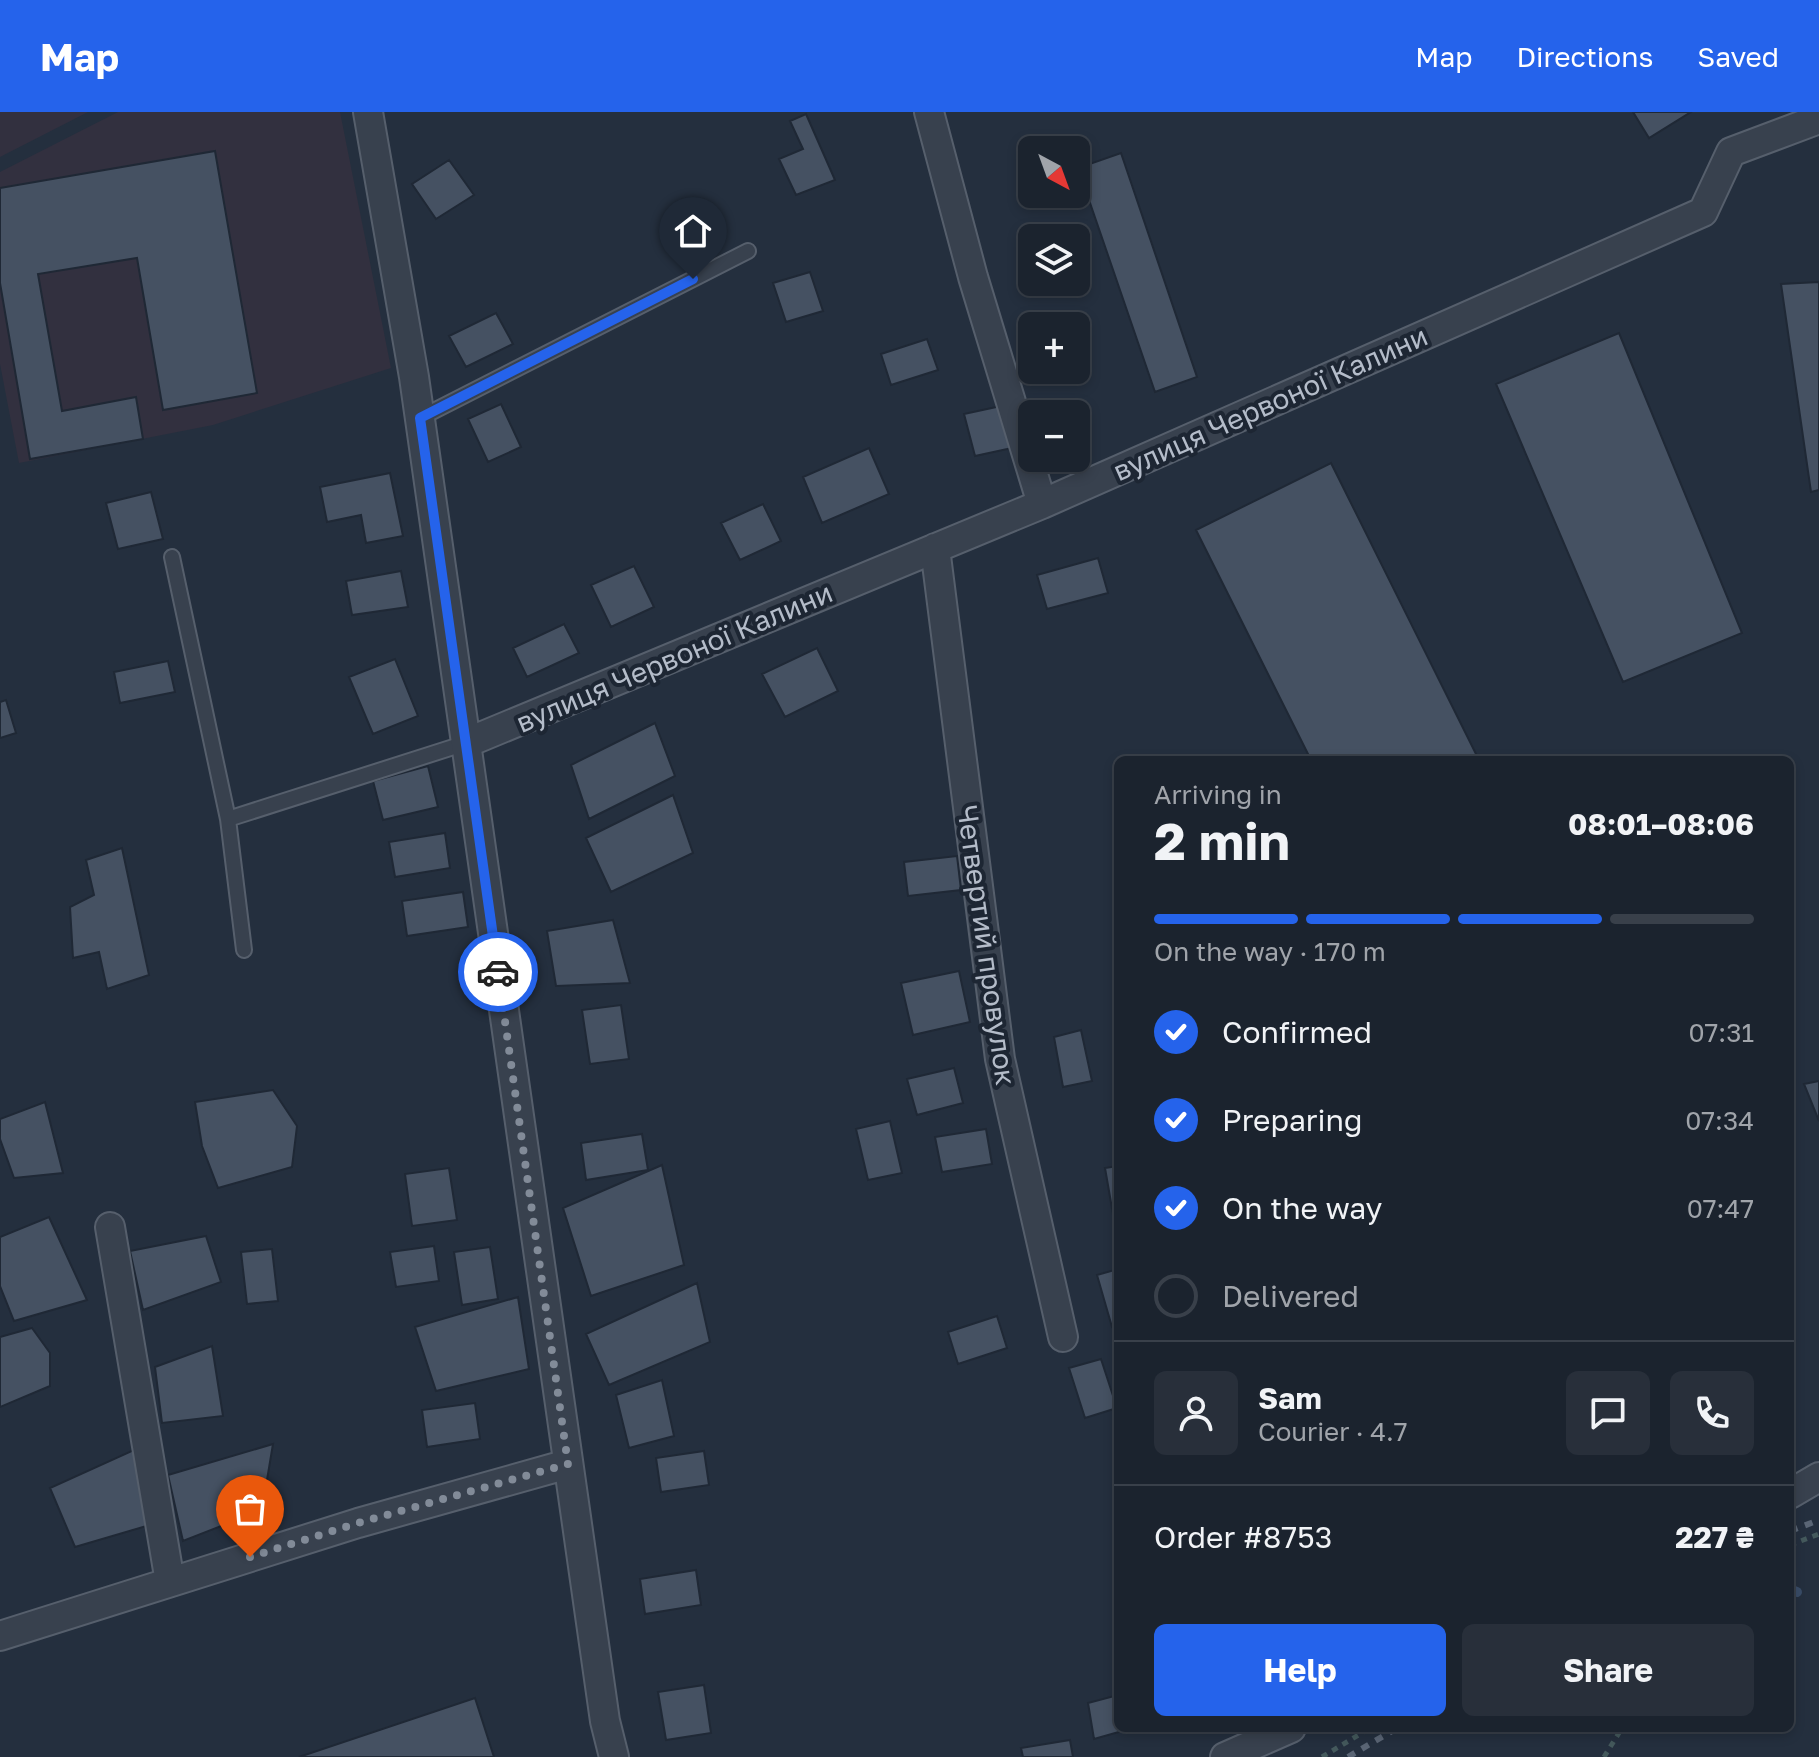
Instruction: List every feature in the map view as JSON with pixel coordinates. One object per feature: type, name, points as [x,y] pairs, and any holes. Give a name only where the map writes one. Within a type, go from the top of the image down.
[{"type":"street","points":[[368,112],[420,418],[605,1721],[614,1757]]},
{"type":"street","points":[[929,112],[973,277],[1042,504]]},
{"type":"street","name":"вулиця Червоної Калини","points":[[466,743],[1042,504],[1703,212],[1731,152],[1819,119]]},
{"type":"street","name":"Четвертий провулок","points":[[935,548],[1000,1059],[1063,1337]]},
{"type":"street","points":[[110,1227],[170,1582]]},
{"type":"street","points":[[0,1636],[358,1523],[568,1464]]},
{"type":"street","points":[[1794,1492],[1819,1477]]},
{"type":"street","points":[[1225,1757],[1282,1732]]},
{"type":"lane","points":[[420,418],[748,251]]},
{"type":"lane","points":[[172,557],[228,819],[244,950]]},
{"type":"lane","points":[[228,819],[466,743]]},
{"type":"path","points":[[1794,1543],[1819,1534]]},
{"type":"path","points":[[1322,1757],[1363,1732]]},
{"type":"path","points":[[1604,1757],[1620,1732]]},
{"type":"shaded area","points":[[0,112],[88,112],[0,157]]},
{"type":"shaded area","points":[[118,112],[340,112],[391,368],[213,425],[19,463],[0,364],[0,172]]},
{"type":"building","points":[[1633,112],[1691,112],[1649,138]]},
{"type":"building","points":[[806,114],[835,180],[796,195],[779,159],[803,149],[790,121]]},
{"type":"building","points":[[215,151],[257,393],[163,410],[137,258],[38,274],[62,411],[136,397],[143,439],[30,459],[0,283],[0,188]]},
{"type":"building","points":[[1121,153],[1197,377],[1155,392],[1090,203],[1090,164]]},
{"type":"building","points":[[449,160],[474,195],[436,219],[412,184]]},
{"type":"building","points":[[810,272],[823,311],[786,322],[773,283]]},
{"type":"building","points":[[1819,282],[1819,490],[1811,492],[1781,284]]},
{"type":"building","points":[[496,313],[513,344],[466,367],[449,336]]},
{"type":"building","points":[[1619,333],[1742,633],[1623,682],[1496,384]]},
{"type":"building","points":[[927,339],[938,370],[891,385],[881,354]]},
{"type":"building","points":[[501,404],[521,447],[488,462],[468,419]]},
{"type":"building","points":[[1001,406],[1012,448],[975,456],[964,414]]},
{"type":"building","points":[[869,448],[889,494],[822,523],[803,477]]},
{"type":"building","points":[[1331,463],[1477,756],[1309,756],[1196,530]]},
{"type":"building","points":[[390,473],[403,536],[366,543],[361,515],[327,522],[320,487]]},
{"type":"building","points":[[151,492],[163,539],[118,549],[106,503]]},
{"type":"building","points":[[763,504],[781,541],[740,560],[721,523]]},
{"type":"building","points":[[1098,558],[1108,593],[1047,609],[1037,575]]},
{"type":"building","points":[[634,566],[654,607],[611,627],[591,585]]},
{"type":"building","points":[[401,571],[408,607],[352,615],[346,581]]},
{"type":"building","points":[[564,624],[579,653],[527,677],[513,648]]},
{"type":"building","points":[[817,648],[838,691],[785,717],[762,674]]},
{"type":"building","points":[[395,659],[418,716],[373,734],[349,677]]},
{"type":"building","points":[[168,661],[175,692],[120,703],[114,672]]},
{"type":"building","points":[[6,700],[16,733],[0,738],[0,702]]},
{"type":"building","points":[[655,723],[675,776],[589,819],[571,765]]},
{"type":"building","points":[[428,766],[438,807],[383,820],[373,781]]},
{"type":"building","points":[[673,795],[693,853],[611,892],[586,838]]},
{"type":"building","points":[[445,833],[450,868],[395,877],[389,842]]},
{"type":"building","points":[[122,848],[149,975],[107,989],[99,952],[73,958],[70,907],[94,895],[86,860]]},
{"type":"building","points":[[957,856],[961,890],[908,896],[904,862]]},
{"type":"building","points":[[463,892],[468,927],[407,936],[402,901]]},
{"type":"building","points":[[613,920],[630,983],[556,986],[547,931]]},
{"type":"building","points":[[959,971],[970,1022],[913,1035],[901,983]]},
{"type":"building","points":[[621,1005],[629,1059],[590,1064],[582,1010]]},
{"type":"building","points":[[1081,1030],[1092,1081],[1063,1087],[1054,1037]]},
{"type":"building","points":[[954,1068],[963,1103],[917,1115],[907,1079]]},
{"type":"building","points":[[1819,1081],[1819,1121],[1804,1084]]},
{"type":"building","points":[[273,1090],[297,1126],[292,1167],[218,1188],[202,1146],[195,1102]]},
{"type":"building","points":[[45,1102],[63,1173],[14,1178],[0,1139],[0,1119]]},
{"type":"building","points":[[890,1121],[902,1173],[868,1180],[856,1129]]},
{"type":"building","points":[[986,1129],[992,1164],[942,1172],[935,1137]]},
{"type":"building","points":[[642,1134],[648,1170],[586,1180],[581,1143]]},
{"type":"building","points":[[662,1165],[684,1265],[591,1296],[563,1208]]},
{"type":"building","points":[[1114,1167],[1114,1220],[1105,1168]]},
{"type":"building","points":[[449,1168],[457,1220],[412,1226],[405,1174]]},
{"type":"building","points":[[49,1217],[87,1300],[14,1321],[0,1286],[0,1237]]},
{"type":"building","points":[[206,1236],[221,1282],[143,1310],[130,1251]]},
{"type":"building","points":[[434,1246],[439,1281],[396,1287],[390,1252]]},
{"type":"building","points":[[490,1247],[498,1299],[462,1305],[454,1252]]},
{"type":"building","points":[[272,1249],[278,1301],[247,1304],[241,1252]]},
{"type":"building","points":[[1114,1270],[1112,1327],[1097,1275]]},
{"type":"building","points":[[697,1283],[710,1342],[609,1385],[586,1334]]},
{"type":"building","points":[[518,1297],[529,1369],[436,1391],[415,1327]]},
{"type":"building","points":[[997,1316],[1007,1348],[958,1364],[948,1332]]},
{"type":"building","points":[[32,1328],[50,1353],[50,1386],[0,1407],[0,1337]]},
{"type":"building","points":[[212,1346],[223,1416],[162,1423],[155,1367]]},
{"type":"building","points":[[1101,1359],[1114,1399],[1114,1409],[1085,1418],[1069,1368]]},
{"type":"building","points":[[662,1380],[674,1436],[629,1448],[616,1395]]},
{"type":"building","points":[[475,1403],[480,1439],[427,1447],[422,1410]]},
{"type":"building","points":[[273,1444],[262,1510],[183,1541],[168,1475]]},
{"type":"building","points":[[136,1449],[160,1522],[75,1547],[50,1488]]},
{"type":"building","points":[[704,1451],[709,1485],[661,1492],[656,1458]]},
{"type":"building","points":[[696,1570],[701,1605],[645,1614],[640,1579]]},
{"type":"building","points":[[704,1685],[711,1733],[666,1740],[658,1692]]},
{"type":"building","points":[[1114,1696],[1114,1732],[1119,1732],[1094,1739],[1088,1703]]},
{"type":"building","points":[[475,1698],[494,1757],[299,1757]]},
{"type":"building","points":[[1070,1740],[1073,1757],[1023,1757],[1021,1748]]},
{"type":"railway","points":[[1794,1529],[1819,1520]]},
{"type":"railway","points":[[1348,1757],[1390,1732]]},
{"type":"way so far","points":[[250,1557],[568,1464],[498,972]]},
{"type":"route","points":[[498,972],[420,418],[693,279]]}]
